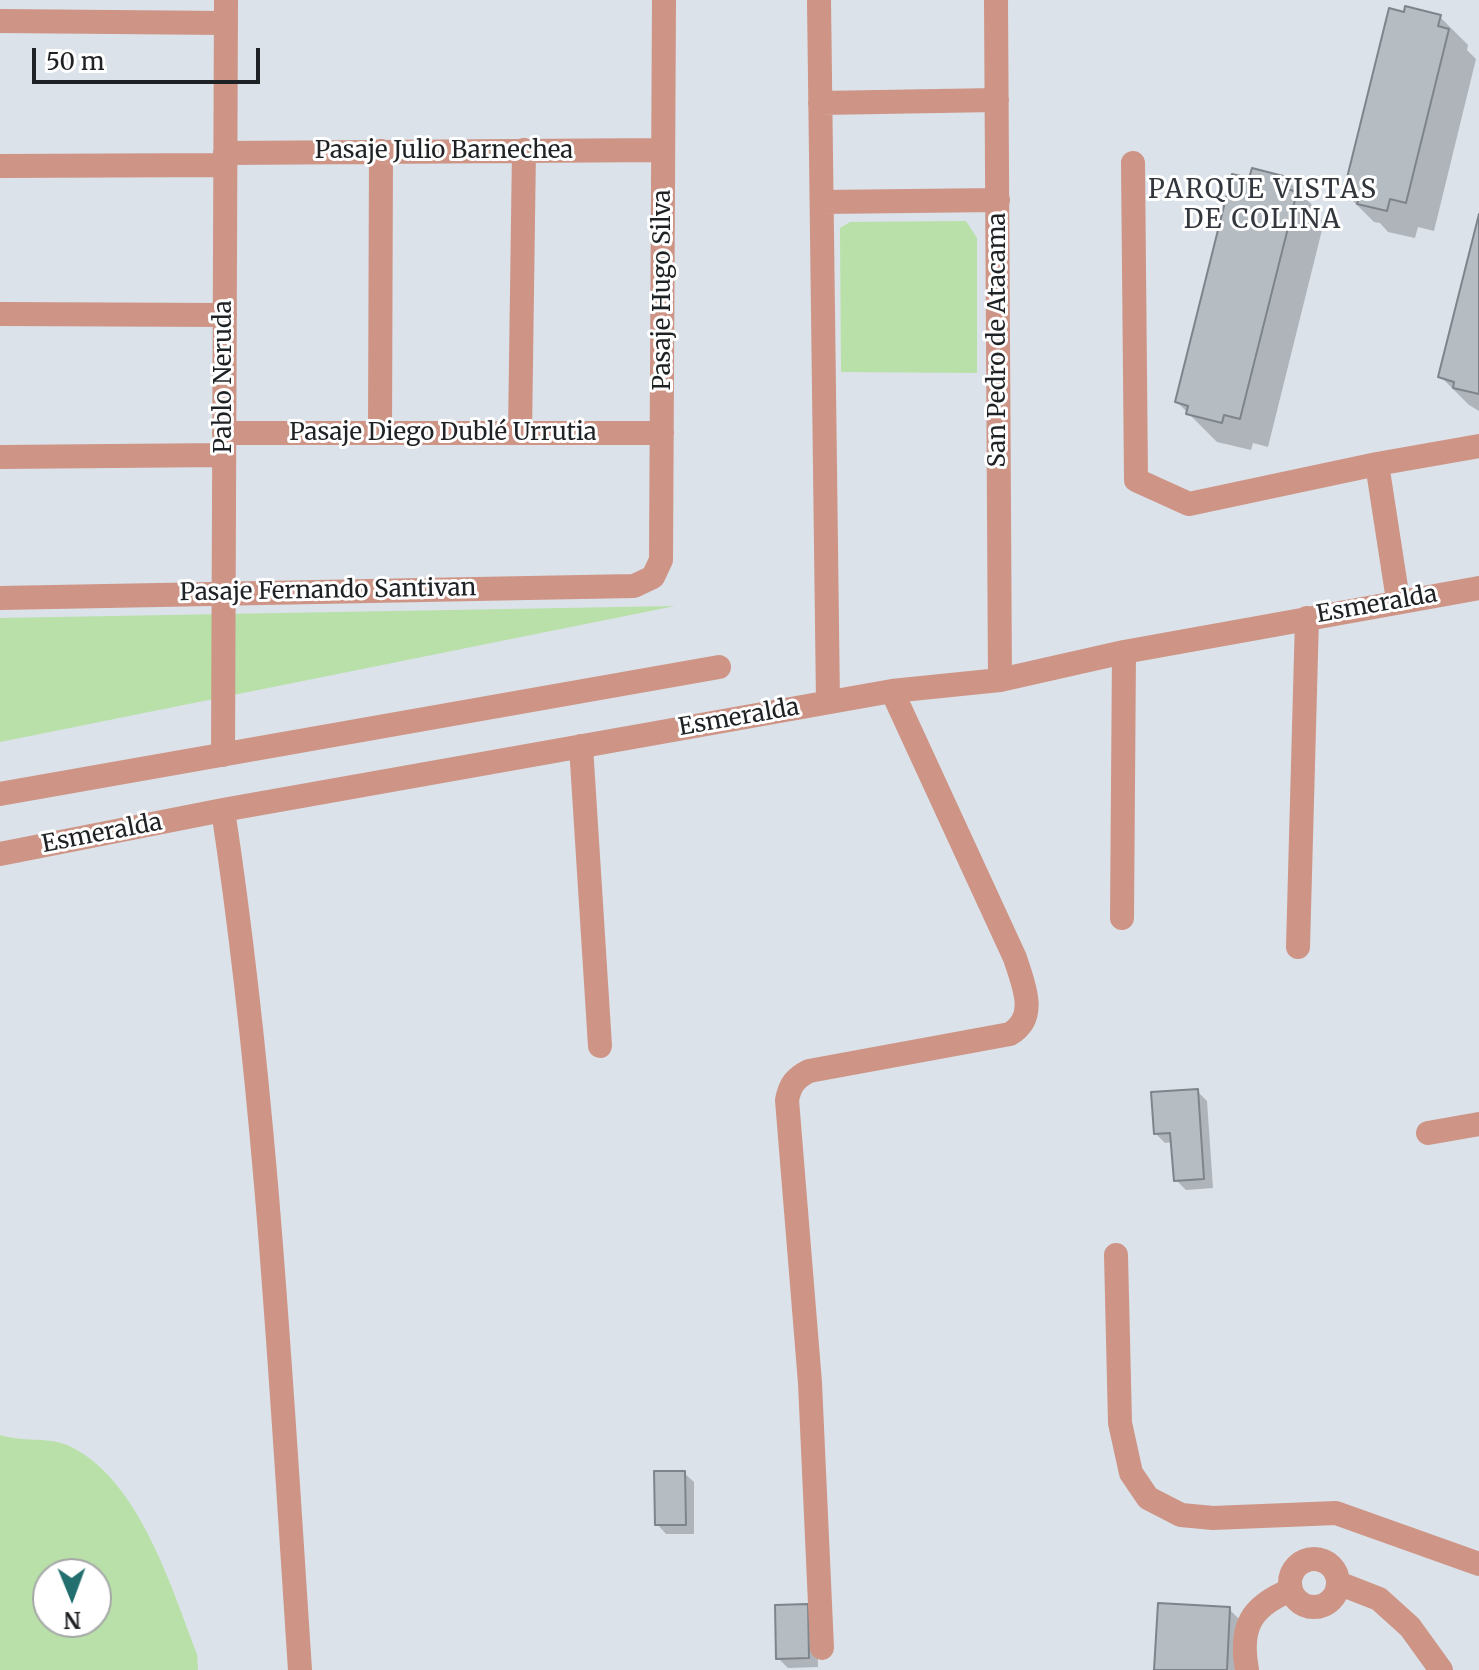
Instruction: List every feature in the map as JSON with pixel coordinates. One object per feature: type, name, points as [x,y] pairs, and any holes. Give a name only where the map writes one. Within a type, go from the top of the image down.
[{"type":"street","name":"Pasaje Hugo Silva","points":[[653,577],[661,560],[664,0]]},
{"type":"street","points":[[819,0],[828,702]]},
{"type":"street","name":"San Pedro de Atacama","points":[[996,0],[1000,680]]},
{"type":"street","points":[[0,21],[226,12]]},
{"type":"street","name":"Pablo Neruda","points":[[223,755],[226,12]]},
{"type":"street","points":[[820,103],[997,100]]},
{"type":"street","points":[[520,433],[524,150]]},
{"type":"street","name":"Pasaje Julio Barnechea","points":[[0,166],[381,151],[663,150]]},
{"type":"street","points":[[380,433],[381,151]]},
{"type":"street","points":[[1133,163],[1136,480],[1189,504],[1479,446]]},
{"type":"street","points":[[822,202],[998,200]]},
{"type":"street","points":[[0,314],[225,315]]},
{"type":"street","name":"Pasaje Diego Dublé Urrutia","points":[[0,457],[380,433],[662,433]]},
{"type":"street","points":[[1377,464],[1398,600]]},
{"type":"street","name":"Pasaje Fernando Santivan","points":[[0,598],[634,586],[653,577]]},
{"type":"street","name":"Esmeralda","points":[[0,854],[223,810],[828,702],[892,691],[1000,680],[1124,652],[1398,600],[1479,588]]},
{"type":"street","points":[[1298,947],[1307,618]]},
{"type":"street","points":[[1122,918],[1124,652]]},
{"type":"street","points":[[0,794],[719,667]]},
{"type":"street","points":[[822,1648],[810,1383],[787,1100],[789,1090],[800,1075],[809,1071],[1010,1034],[1019,1029],[1027,1013],[1026,993],[1015,958],[892,691]]},
{"type":"street","points":[[581,746],[600,1046]]},
{"type":"street","points":[[223,810],[241,925],[264,1177],[300,1670]]},
{"type":"street","points":[[1428,1133],[1479,1124]]},
{"type":"street","points":[[1116,1255],[1120,1423],[1131,1473],[1148,1498],[1181,1515],[1213,1518],[1336,1513],[1479,1564]]},
{"type":"street","points":[[1308,1559],[1319,1559],[1329,1564],[1336,1573],[1338,1583],[1336,1594],[1319,1607],[1308,1607],[1298,1602],[1289,1583],[1291,1573],[1298,1564],[1308,1559]]},
{"type":"street","points":[[1338,1583],[1379,1599],[1410,1627],[1441,1670]]},
{"type":"street","points":[[1247,1670],[1246,1638],[1256,1609],[1272,1597],[1291,1590]]},
{"type":"green space","points":[[966,221],[977,238],[977,373],[841,372],[840,228],[850,222]]},
{"type":"green space","points":[[675,606],[0,742],[0,618]]},
{"type":"green space","points":[[0,1435],[67,1445],[92,1460],[114,1481],[149,1536],[163,1567],[197,1654],[198,1670],[0,1670]]},
{"type":"building","points":[[1405,6],[1441,15],[1438,26],[1449,29],[1406,203],[1390,199],[1387,211],[1357,204],[1359,198],[1343,194],[1389,8],[1404,12]]},
{"type":"building","points":[[1252,168],[1287,177],[1284,188],[1297,192],[1240,419],[1224,415],[1222,423],[1186,414],[1188,406],[1175,402],[1232,174],[1249,178]]},
{"type":"building","points":[[1479,214],[1479,394],[1453,388],[1454,382],[1438,377]]},
{"type":"building","points":[[1198,1089],[1204,1179],[1174,1181],[1170,1133],[1154,1134],[1151,1092]]},
{"type":"building","points":[[654,1471],[685,1471],[686,1525],[655,1525]]},
{"type":"building","points":[[1158,1603],[1230,1607],[1227,1670],[1154,1670]]},
{"type":"building","points":[[808,1604],[809,1658],[776,1659],[775,1605]]},
{"type":"district","name":"PARQUE VISTAS DE COLINA","points":[[1263,206]]}]
